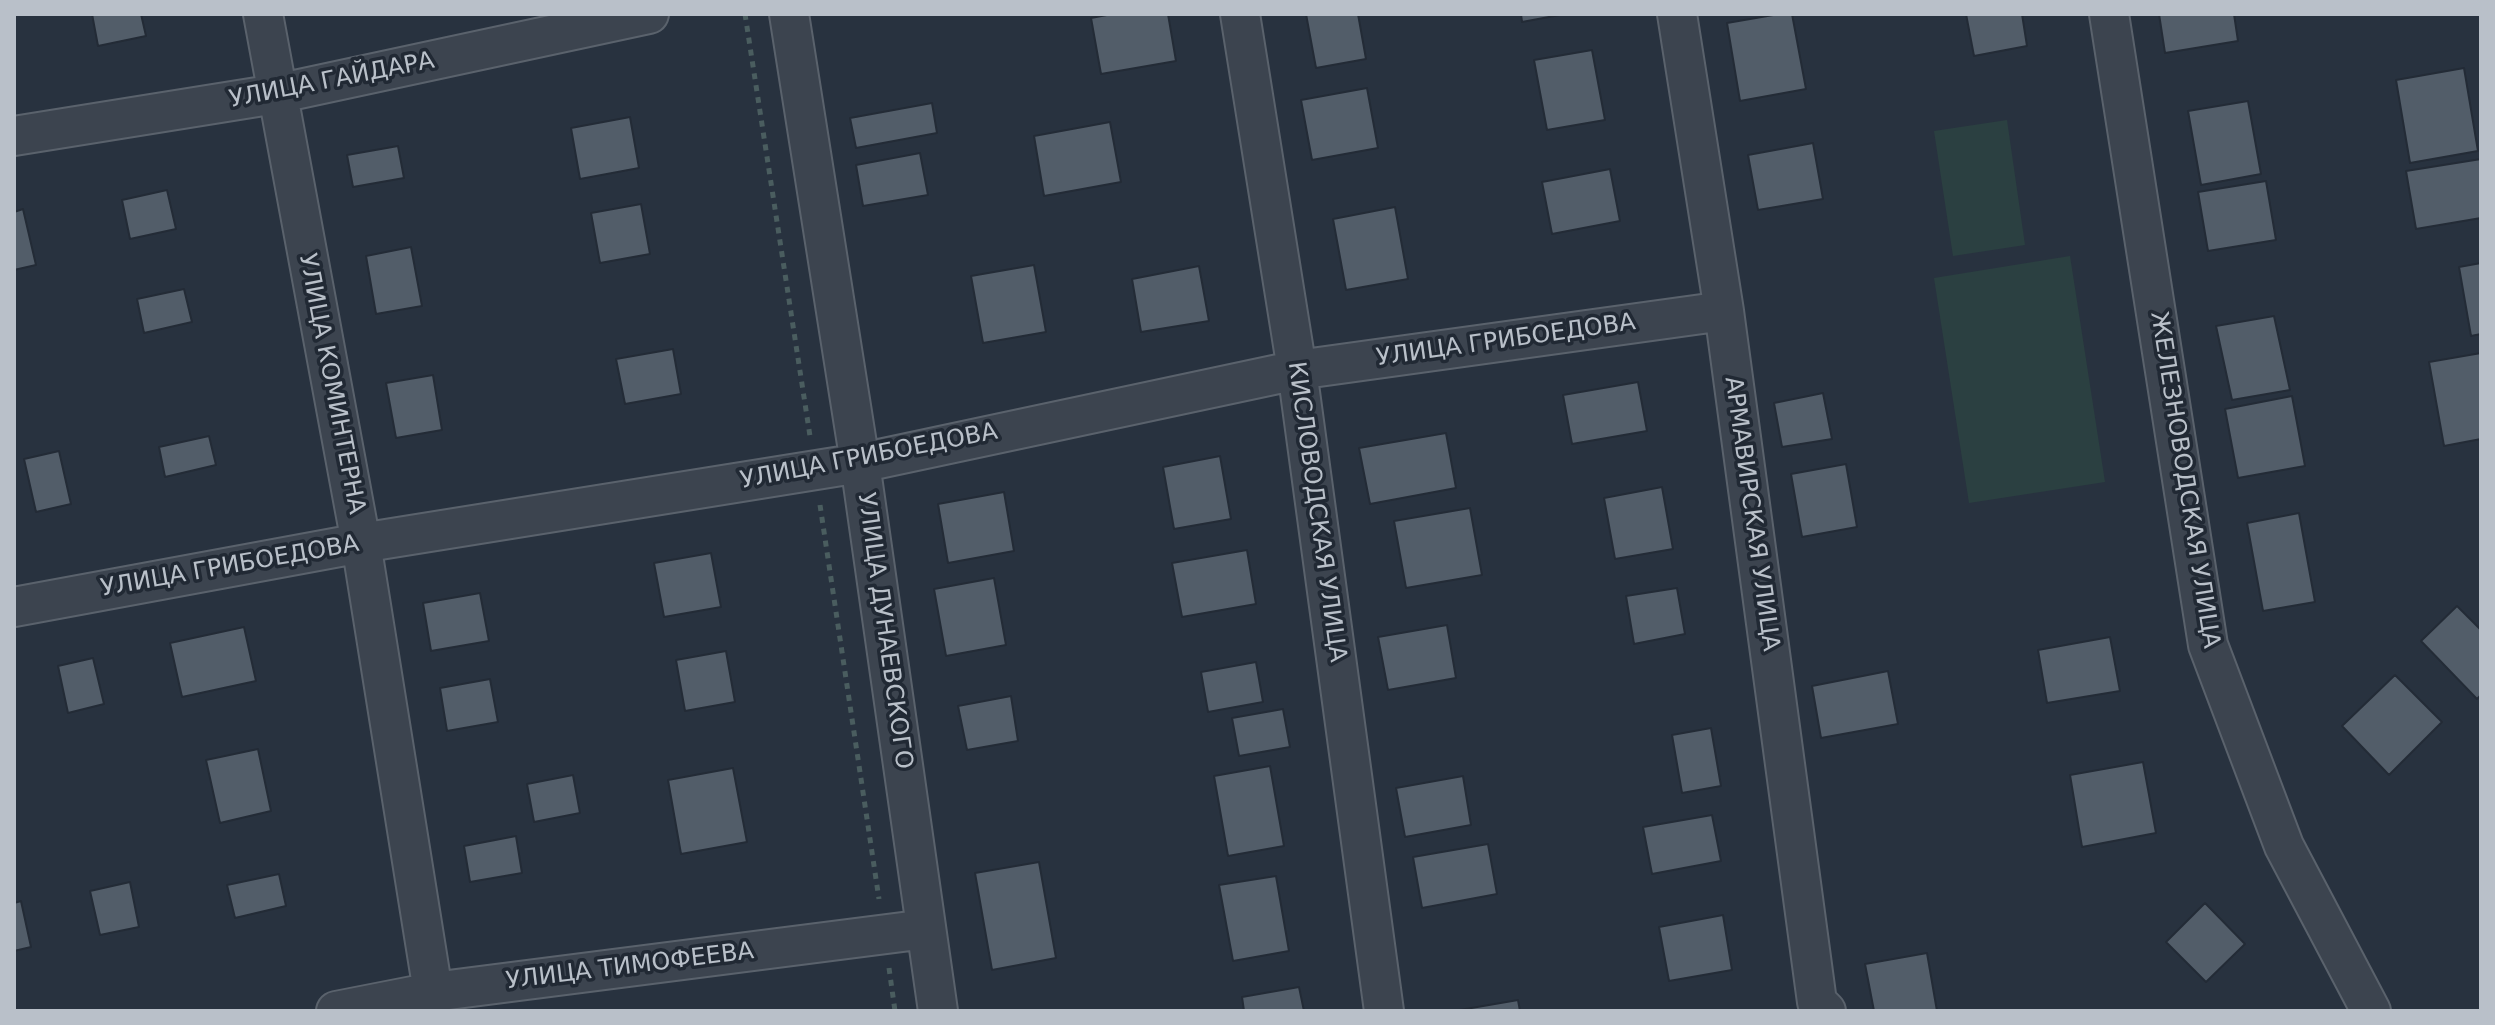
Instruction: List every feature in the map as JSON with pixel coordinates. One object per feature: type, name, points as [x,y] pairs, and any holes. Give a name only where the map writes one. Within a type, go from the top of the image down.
[{"type":"street","name":"УЛИЦА КОМИНТЕРНА","points":[[263,14],[361,543],[433,992]]},
{"type":"street","name":"УЛИЦА ГАЙДАРА","points":[[14,136],[276,94],[649,14]]},
{"type":"street","name":"УЛИЦА ДУНАЕВСКОГО","points":[[789,14],[860,463],[938,1011]]},
{"type":"street","name":"КИСЛОВОДСКАЯ УЛИЦА","points":[[1240,14],[1297,370],[1384,1011]]},
{"type":"street","name":"АРМАВИРСКАЯ УЛИЦА","points":[[1677,14],[1724,311],[1817,1002],[1826,1011]]},
{"type":"street","name":"ЖЕЛЕЗНОВОДСКАЯ УЛИЦА","points":[[2109,14],[2208,645],[2284,846],[2371,1011]]},
{"type":"street","name":"УЛИЦА ГРИБОЕДОВА","points":[[14,607],[361,543],[860,463],[1297,370],[1724,311]]},
{"type":"street","name":"УЛИЦА ТИМОФЕЕВА","points":[[336,1011],[433,992],[926,929]]},
{"type":"path","points":[[745,14],[895,1011]]},
{"type":"green space","points":[[2007,120],[2025,245],[1953,256],[1934,131]]},
{"type":"green space","points":[[2070,256],[2105,482],[1969,503],[1934,278]]},
{"type":"building","points":[[92,14],[141,14],[146,36],[98,46]]},
{"type":"building","points":[[1112,14],[1168,14],[1176,61],[1101,74],[1091,18]]},
{"type":"building","points":[[1306,14],[1358,14],[1366,59],[1316,68]]},
{"type":"building","points":[[1521,14],[1565,14],[1522,22]]},
{"type":"building","points":[[1792,14],[1806,89],[1740,101],[1727,23]]},
{"type":"building","points":[[1966,14],[2022,14],[2027,46],[1974,56]]},
{"type":"building","points":[[2159,14],[2234,14],[2238,41],[2165,53]]},
{"type":"building","points":[[1592,50],[1605,120],[1547,130],[1534,60]]},
{"type":"building","points":[[2464,68],[2478,151],[2410,163],[2396,80]]},
{"type":"building","points":[[1367,88],[1378,148],[1312,160],[1301,100]]},
{"type":"building","points":[[2248,101],[2261,174],[2201,185],[2188,111]]},
{"type":"building","points":[[932,103],[937,133],[856,148],[850,118]]},
{"type":"building","points":[[630,117],[639,168],[580,179],[571,128]]},
{"type":"building","points":[[1110,122],[1121,182],[1044,196],[1034,136]]},
{"type":"building","points":[[1813,143],[1823,199],[1758,210],[1748,155]]},
{"type":"building","points":[[398,146],[404,178],[353,187],[347,155]]},
{"type":"building","points":[[920,153],[928,195],[863,206],[856,165]]},
{"type":"building","points":[[2481,159],[2481,218],[2416,229],[2406,171]]},
{"type":"building","points":[[1610,169],[1620,221],[1552,234],[1542,182]]},
{"type":"building","points":[[2266,181],[2276,240],[2208,251],[2198,192]]},
{"type":"building","points":[[167,190],[176,229],[130,239],[122,200]]},
{"type":"building","points":[[641,204],[650,254],[600,263],[591,213]]},
{"type":"building","points":[[1395,207],[1408,279],[1346,290],[1333,219]]},
{"type":"building","points":[[23,209],[36,265],[14,270],[14,212]]},
{"type":"building","points":[[411,247],[422,306],[376,314],[366,256]]},
{"type":"building","points":[[2481,263],[2481,334],[2471,336],[2459,267]]},
{"type":"building","points":[[1034,265],[1046,332],[983,343],[971,276]]},
{"type":"building","points":[[1199,266],[1209,321],[1141,332],[1132,279]]},
{"type":"building","points":[[184,289],[192,322],[144,333],[137,299]]},
{"type":"building","points":[[2274,316],[2290,390],[2232,400],[2216,326]]},
{"type":"building","points":[[673,349],[681,394],[625,404],[616,359]]},
{"type":"building","points":[[2481,353],[2481,439],[2444,446],[2429,362]]},
{"type":"building","points":[[433,375],[442,430],[396,438],[386,383]]},
{"type":"building","points":[[1638,382],[1647,431],[1572,444],[1563,395]]},
{"type":"building","points":[[1823,393],[1832,439],[1782,447],[1774,403]]},
{"type":"building","points":[[2292,396],[2305,466],[2238,478],[2225,409]]},
{"type":"building","points":[[1446,433],[1456,488],[1370,504],[1359,448]]},
{"type":"building","points":[[209,436],[216,465],[165,477],[159,447]]},
{"type":"building","points":[[59,451],[71,504],[36,512],[24,459]]},
{"type":"building","points":[[1220,456],[1231,519],[1174,529],[1163,467]]},
{"type":"building","points":[[1846,464],[1857,527],[1802,537],[1791,474]]},
{"type":"building","points":[[1662,487],[1673,549],[1615,559],[1604,498]]},
{"type":"building","points":[[1004,492],[1014,551],[948,563],[938,504]]},
{"type":"building","points":[[1470,508],[1482,575],[1406,588],[1394,521]]},
{"type":"building","points":[[2299,513],[2315,602],[2263,611],[2247,523]]},
{"type":"building","points":[[1247,550],[1256,604],[1182,617],[1172,563]]},
{"type":"building","points":[[711,553],[721,607],[664,617],[654,563]]},
{"type":"building","points":[[994,578],[1006,645],[946,656],[934,589]]},
{"type":"building","points":[[1677,588],[1685,634],[1634,644],[1626,596]]},
{"type":"building","points":[[480,593],[489,641],[431,651],[423,603]]},
{"type":"building","points":[[2457,606],[2481,630],[2481,695],[2477,699],[2421,641]]},
{"type":"building","points":[[1447,625],[1456,678],[1388,690],[1378,637]]},
{"type":"building","points":[[244,627],[256,681],[182,697],[170,643]]},
{"type":"building","points":[[2110,637],[2120,691],[2047,703],[2038,650]]},
{"type":"building","points":[[726,651],[735,702],[685,711],[676,660]]},
{"type":"building","points":[[93,658],[104,704],[68,713],[58,666]]},
{"type":"building","points":[[1256,662],[1263,702],[1208,712],[1201,672]]},
{"type":"building","points":[[1888,671],[1898,724],[1821,738],[1812,686]]},
{"type":"building","points":[[2395,675],[2442,722],[2389,775],[2342,726]]},
{"type":"building","points":[[490,679],[498,722],[447,731],[440,688]]},
{"type":"building","points":[[1011,696],[1018,741],[967,750],[958,706]]},
{"type":"building","points":[[1283,709],[1290,747],[1239,756],[1232,718]]},
{"type":"building","points":[[1711,728],[1721,786],[1682,793],[1672,735]]},
{"type":"building","points":[[258,749],[271,811],[220,823],[206,760]]},
{"type":"building","points":[[2143,762],[2156,833],[2082,847],[2070,775]]},
{"type":"building","points":[[1270,766],[1284,846],[1228,856],[1214,776]]},
{"type":"building","points":[[733,768],[747,842],[681,854],[668,780]]},
{"type":"building","points":[[573,775],[580,813],[534,822],[527,784]]},
{"type":"building","points":[[1463,776],[1471,825],[1405,837],[1396,788]]},
{"type":"building","points":[[1712,815],[1721,861],[1652,874],[1643,827]]},
{"type":"building","points":[[516,836],[522,873],[470,882],[464,846]]},
{"type":"building","points":[[1488,844],[1497,894],[1422,908],[1413,857]]},
{"type":"building","points":[[1039,862],[1056,958],[992,970],[975,873]]},
{"type":"building","points":[[279,874],[286,906],[235,918],[227,885]]},
{"type":"building","points":[[1276,876],[1289,951],[1233,961],[1219,885]]},
{"type":"building","points":[[130,882],[139,927],[100,935],[90,891]]},
{"type":"building","points":[[21,901],[31,947],[14,951],[14,903]]},
{"type":"building","points":[[2205,903],[2245,944],[2206,982],[2166,942]]},
{"type":"building","points":[[1723,915],[1732,970],[1669,981],[1659,927]]},
{"type":"building","points":[[1927,953],[1937,1011],[1874,1011],[1865,964]]},
{"type":"building","points":[[1299,987],[1304,1011],[1244,1011],[1242,997]]},
{"type":"building","points":[[1518,1000],[1520,1011],[1454,1011]]}]
